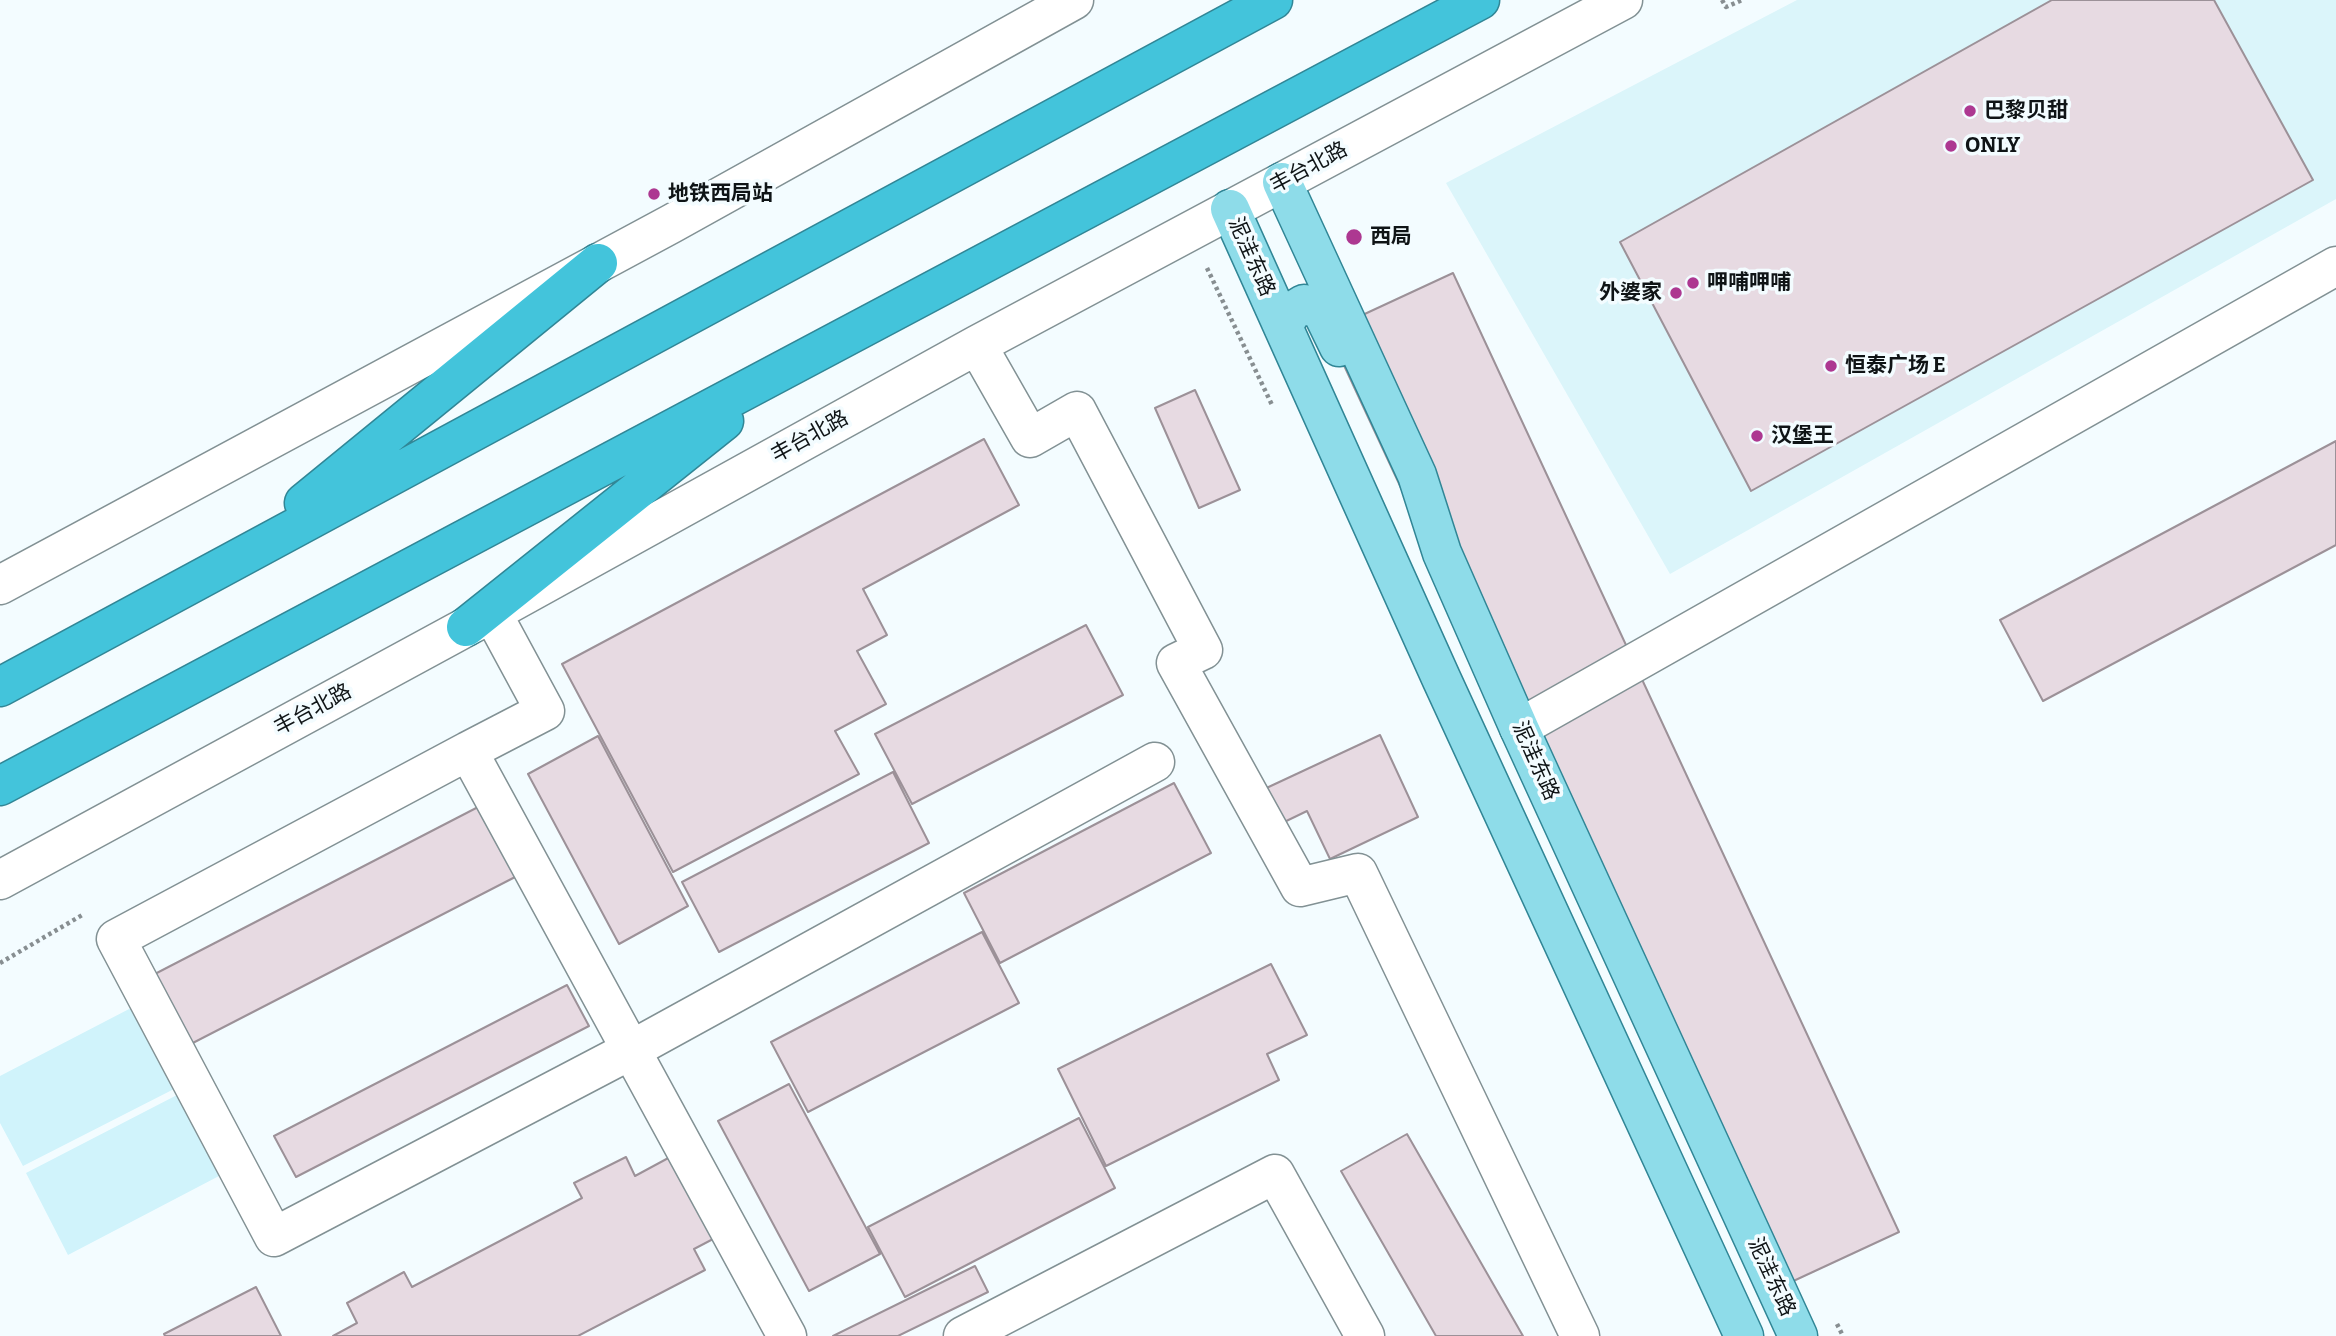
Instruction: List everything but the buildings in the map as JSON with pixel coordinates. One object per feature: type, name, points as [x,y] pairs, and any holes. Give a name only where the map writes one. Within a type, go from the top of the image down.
[{"type":"highway","points":[[0,687],[1273,0]]},
{"type":"highway","points":[[0,786],[1480,0]]},
{"type":"highway","points":[[233,559],[598,263]]},
{"type":"highway","points":[[479,620],[796,363]]},
{"type":"main road","name":"泥洼东路","points":[[1282,182],[1417,475],[1442,553],[1520,728],[1798,1336]]},
{"type":"main road","name":"泥洼东路","points":[[1230,209],[1441,678],[1744,1336]]},
{"type":"main road","points":[[1283,327],[1291,312],[1304,304],[1321,310],[1401,479],[1442,553]]},
{"type":"street","name":"丰台北路","points":[[0,880],[977,345],[1623,0]]},
{"type":"street","points":[[0,585],[598,263],[1061,4]]},
{"type":"street","points":[[1520,728],[2336,266]]},
{"type":"street","points":[[977,345],[1030,438],[1077,411],[1203,650],[1176,663],[1300,887],[1359,873],[1580,1336]]},
{"type":"street","points":[[479,620],[545,711],[116,939],[274,1237],[631,1050],[1155,762]]},
{"type":"street","points":[[468,751],[787,1336]]},
{"type":"street","points":[[962,1336],[1275,1174],[1365,1336]]},
{"type":"path","points":[[1722,0],[1726,8],[1742,0]]},
{"type":"path","points":[[0,962],[85,913]]},
{"type":"shaded area","points":[[1797,0],[2336,0],[2336,199],[1670,574],[1446,183]]},
{"type":"shaded area","points":[[131,1008],[174,1089],[23,1166],[0,1123],[0,1076]]},
{"type":"shaded area","points":[[177,1095],[219,1176],[68,1255],[26,1173]]},
{"type":"place","name":"巴黎贝甜","points":[[1970,111]]},
{"type":"place","name":"ONLY","points":[[1951,146]]},
{"type":"place","name":"地铁西局站","points":[[654,194]]},
{"type":"place","name":"西局","points":[[1354,237]]},
{"type":"place","name":"呷哺呷哺","points":[[1693,283]]},
{"type":"place","name":"外婆家","points":[[1676,293]]},
{"type":"place","name":"恒泰广场 E","points":[[1831,366]]},
{"type":"place","name":"汉堡王","points":[[1757,436]]}]
